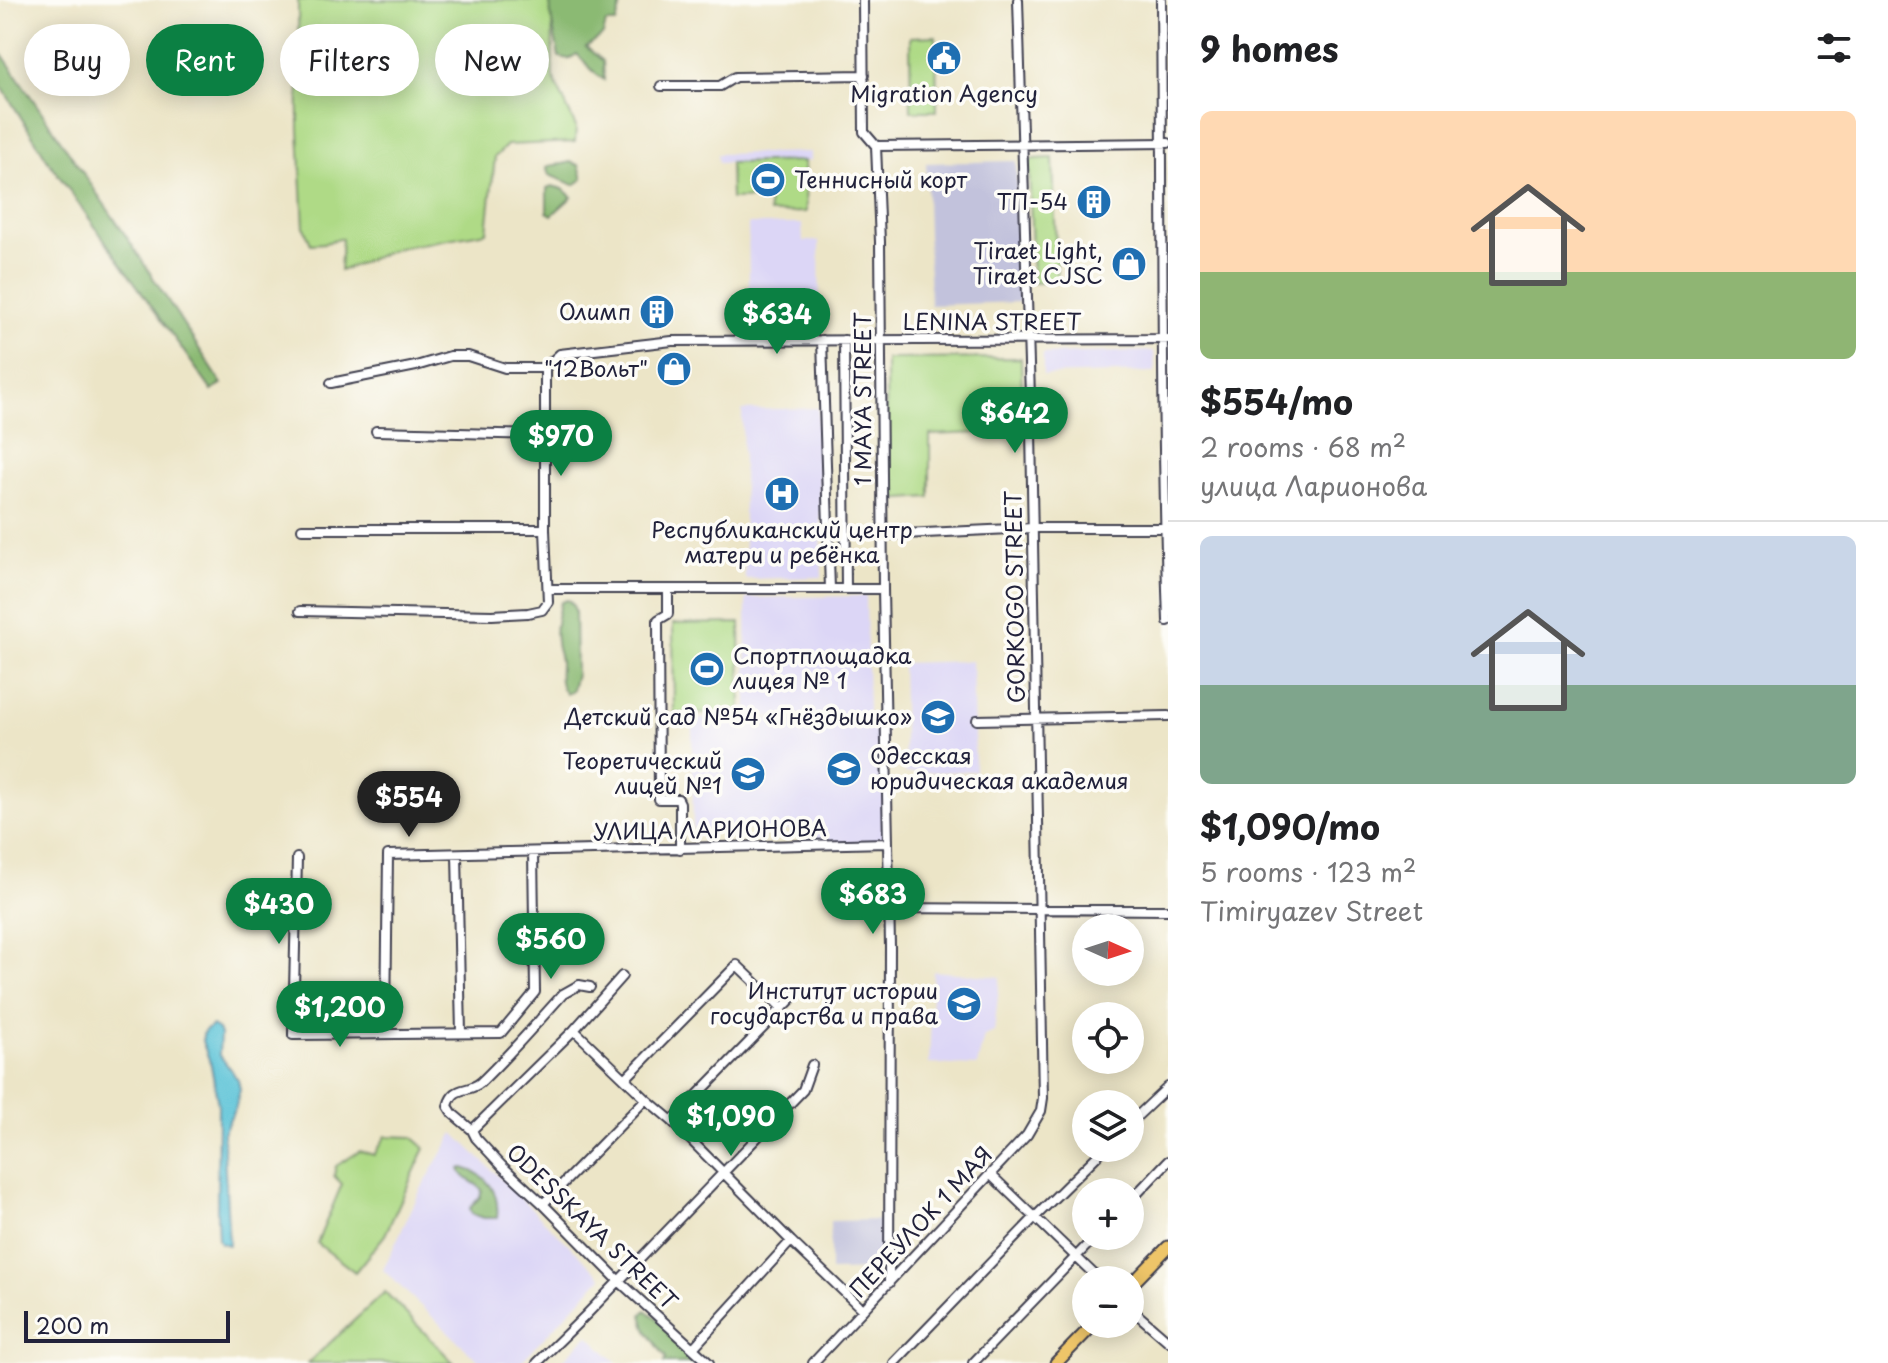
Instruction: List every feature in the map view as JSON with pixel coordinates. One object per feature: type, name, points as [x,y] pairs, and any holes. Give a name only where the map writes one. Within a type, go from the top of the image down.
[{"type":"main road","points":[[1144,1272],[1168,1247]]},
{"type":"main road","points":[[1060,1361],[1081,1338]]},
{"type":"street","name":"1 MAYA STREET","points":[[863,0],[864,132],[876,146],[881,340],[889,908],[889,1284]]},
{"type":"street","name":"GORKOGO STREET","points":[[1018,0],[1033,528],[1043,1098]]},
{"type":"street","points":[[1161,0],[1168,621]]},
{"type":"street","points":[[661,86],[720,86],[735,77],[864,75]]},
{"type":"street","points":[[876,146],[1164,143]]},
{"type":"street","name":"LENINA STREET","points":[[545,368],[560,354],[672,341],[1165,339]]},
{"type":"street","points":[[822,340],[830,589]]},
{"type":"street","points":[[844,340],[846,589]]},
{"type":"street","points":[[300,611],[492,615],[542,610],[548,602],[545,368],[505,368],[468,356],[450,356],[331,383]]},
{"type":"street","points":[[376,431],[545,435]]},
{"type":"street","points":[[882,535],[1033,528],[1165,528]]},
{"type":"street","points":[[302,529],[545,529]]},
{"type":"street","points":[[548,589],[883,589]]},
{"type":"street","points":[[668,590],[668,614],[658,620],[659,799],[675,798],[680,803],[680,849]]},
{"type":"street","points":[[977,720],[1168,716]]},
{"type":"street","name":"УЛИЦА ЛАРИОНОВА","points":[[386,1023],[388,855],[887,843]]},
{"type":"street","points":[[297,858],[293,1035],[501,1033],[535,992],[533,852]]},
{"type":"street","points":[[457,854],[461,1033]]},
{"type":"street","points":[[889,908],[1168,910]]},
{"type":"street","points":[[625,1079],[737,965],[782,1008]]},
{"type":"street","points":[[472,1130],[574,1030],[622,976]]},
{"type":"street","name":"ODESSKAYA STREET","points":[[590,987],[579,985],[563,994],[478,1085],[456,1092],[450,1097],[448,1106],[472,1130],[483,1147],[619,1281],[709,1363]]},
{"type":"street","points":[[672,1121],[799,991]]},
{"type":"street","points":[[574,1030],[672,1121],[863,1310]]},
{"type":"street","points":[[537,1363],[803,1090],[812,1065]]},
{"type":"street","points":[[1144,1110],[1168,1087]]},
{"type":"street","name":"ПЕРЕУЛОК 1 МАЯ","points":[[813,1363],[1027,1135],[1041,1111],[1043,1098]]},
{"type":"street","points":[[543,1204],[646,1099]]},
{"type":"street","points":[[1144,1186],[1168,1161]]},
{"type":"street","points":[[894,1363],[1091,1162]]},
{"type":"street","points":[[990,1174],[1085,1266]]},
{"type":"street","points":[[693,1348],[791,1241]]},
{"type":"street","points":[[973,1363],[1083,1250]]},
{"type":"street","points":[[1144,1320],[1168,1341]]},
{"type":"shaded area","points":[[810,152],[811,161],[718,163],[717,154]]},
{"type":"shaded area","points":[[1016,161],[1020,302],[930,305],[926,163]]},
{"type":"shaded area","points":[[748,224],[802,224],[803,241],[819,241],[820,329],[750,330]]},
{"type":"shaded area","points":[[1154,351],[1155,372],[1043,375],[1043,354]]},
{"type":"shaded area","name":"Республиканский центр матери и ребёнка","points":[[818,408],[822,577],[745,579],[742,410]]},
{"type":"shaded area","points":[[866,596],[868,715],[747,717],[746,598]]},
{"type":"shaded area","name":"Детский сад №54 «Гнёздышко»","points":[[972,661],[975,771],[905,773],[902,663]]},
{"type":"shaded area","points":[[692,719],[885,719],[887,843],[802,846],[802,830],[693,830]]},
{"type":"shaded area","name":"Институт истории государства и права","points":[[933,971],[1000,977],[994,1032],[984,1036],[977,1066],[929,1064]]},
{"type":"shaded area","points":[[454,1133],[602,1277],[520,1363],[481,1363],[383,1270],[420,1191]]},
{"type":"shaded area","points":[[881,1220],[881,1270],[830,1271],[830,1221]]},
{"type":"shaded area","points":[[588,1335],[617,1363],[560,1363]]},
{"type":"green space","points":[[298,0],[552,0],[553,77],[576,127],[575,142],[507,145],[495,157],[487,232],[398,248],[340,271],[342,238],[311,244],[304,228],[299,96],[419,96],[419,24],[298,24]]},
{"type":"green space","points":[[550,0],[621,0],[616,23],[606,23],[603,35],[586,47],[603,61],[604,80],[577,54],[569,59],[559,57]]},
{"type":"green space","points":[[936,36],[937,111],[911,111],[910,37]]},
{"type":"green space","points":[[0,51],[24,86],[24,96],[31,96],[222,384],[212,391],[49,162],[0,84]]},
{"type":"green space","points":[[1053,158],[1057,282],[1033,283],[1029,164],[1032,159]]},
{"type":"green space","name":"Теннисный корт","points":[[804,161],[806,212],[769,213],[768,198],[731,199],[730,163]]},
{"type":"green space","points":[[570,162],[579,165],[583,179],[574,185],[549,175],[546,167]]},
{"type":"green space","points":[[547,188],[563,189],[572,197],[552,215],[547,212]]},
{"type":"green space","points":[[1021,358],[1023,431],[930,435],[930,497],[887,500],[886,359]]},
{"type":"green space","points":[[567,600],[575,610],[576,674],[572,690],[566,694],[560,682],[555,632],[561,602]]},
{"type":"green space","name":"Спортплощадка лицея № 1","points":[[740,623],[741,713],[674,714],[673,624]]},
{"type":"green space","points":[[386,1136],[412,1137],[425,1148],[385,1235],[355,1272],[317,1243],[342,1184],[334,1176],[336,1166],[360,1151],[374,1155]]},
{"type":"green space","points":[[460,1169],[486,1180],[494,1193],[497,1218],[472,1214],[470,1208],[482,1190],[464,1176]]},
{"type":"green space","points":[[385,1292],[454,1363],[308,1363]]},
{"type":"green space","points":[[646,1310],[697,1363],[664,1363],[666,1358],[647,1331],[642,1315]]},
{"type":"water","points":[[212,1026],[220,1035],[219,1054],[238,1080],[240,1089],[223,1133],[229,1245],[220,1243],[218,1239],[218,1105],[211,1065],[202,1041],[204,1031]]},
{"type":"place","name":"Migration Agency","points":[[944,58]]},
{"type":"place","name":"Теннисный корт","points":[[768,180]]},
{"type":"place","name":"ТП-54","points":[[1094,202]]},
{"type":"place","name":"Tiraet Light, Tiraet CJSC","points":[[1129,264]]},
{"type":"place","name":"Олимп","points":[[657,312]]},
{"type":"place","name":"\"12Вольт\"","points":[[674,369]]},
{"type":"place","name":"Республиканский центр матери и ребёнка","points":[[782,494]]},
{"type":"place","name":"Спортплощадка лицея № 1","points":[[707,669]]},
{"type":"place","name":"Детский сад №54 «Гнёздышко»","points":[[938,717]]},
{"type":"place","name":"Одесская юридическая академия","points":[[844,769]]},
{"type":"place","name":"Теоретический лицей №1","points":[[748,774]]},
{"type":"place","name":"Институт истории государства и права","points":[[964,1004]]}]
